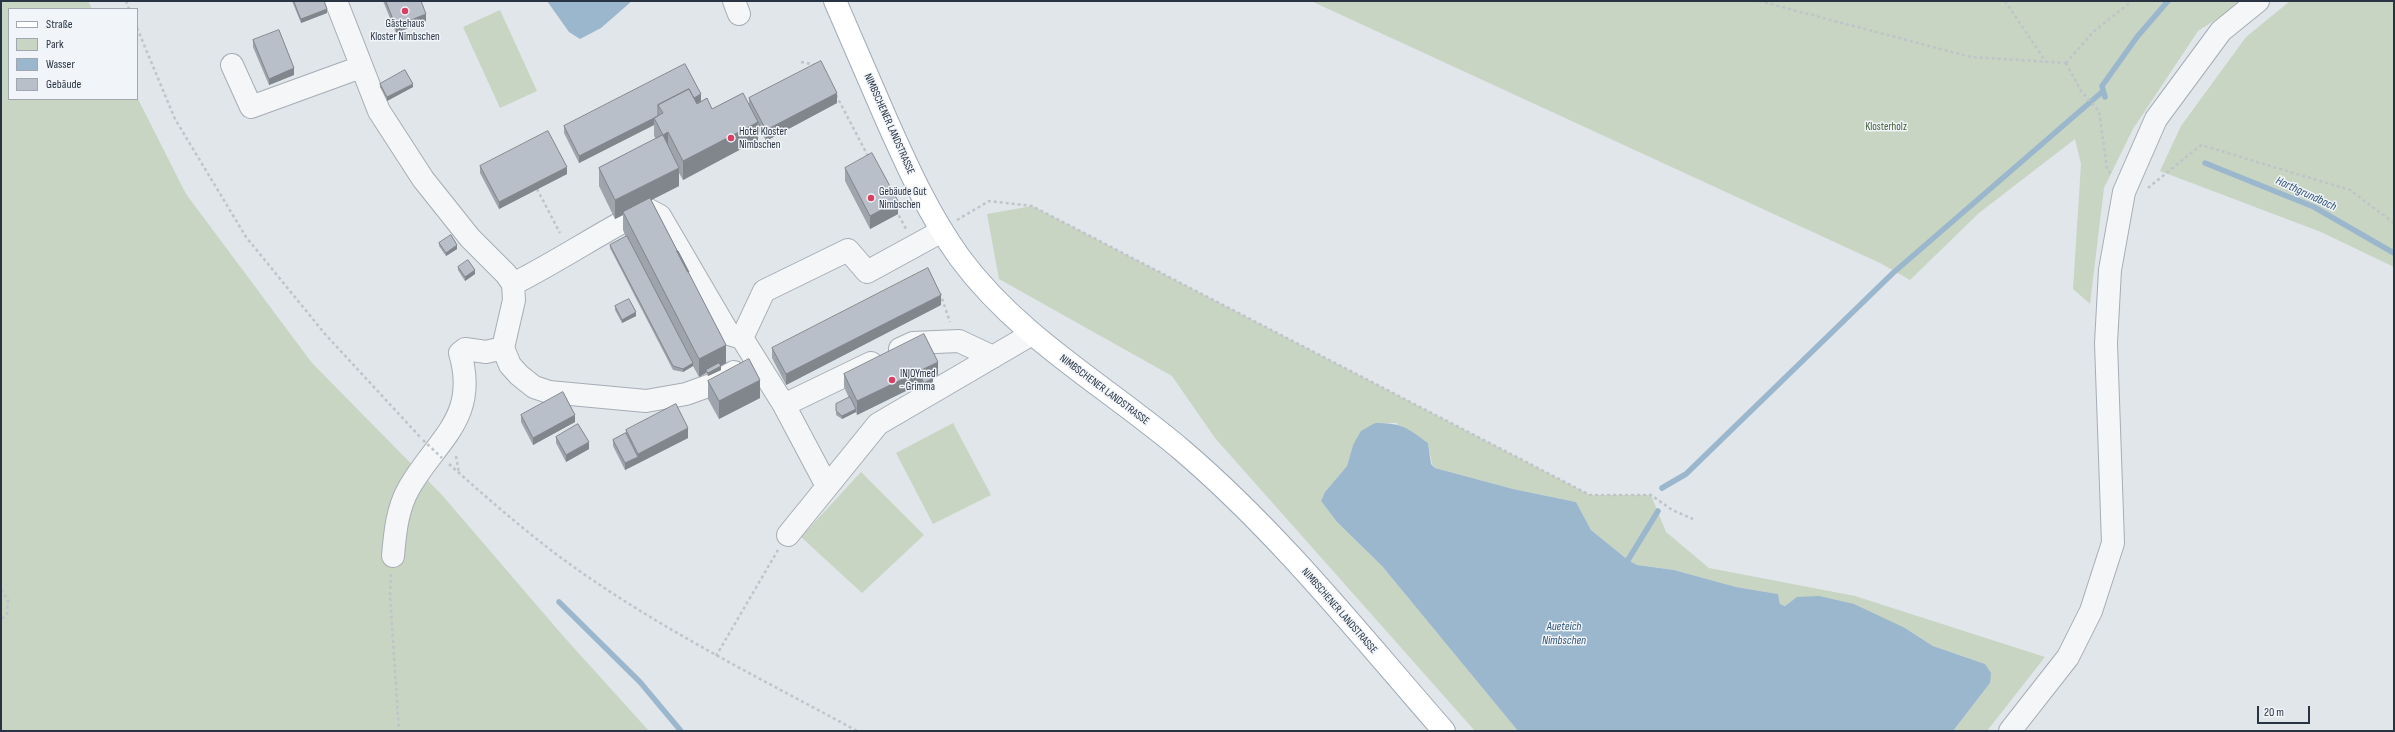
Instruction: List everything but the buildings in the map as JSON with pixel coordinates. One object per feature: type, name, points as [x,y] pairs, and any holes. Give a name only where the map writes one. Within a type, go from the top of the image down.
[{"type":"main road","name":"NIMBSCHENER LANDSTRASSE","points":[[835,1],[916,186],[942,231],[961,259],[998,301],[1032,334],[1071,366],[1181,449],[1228,491],[1314,581],[1444,731]]},
{"type":"street","points":[[336,1],[379,111],[423,180],[470,238],[506,274],[512,284],[514,300],[503,348],[510,366],[519,375],[541,389],[564,394],[646,401],[686,394],[711,385],[755,359]]},
{"type":"street","points":[[2010,731],[2068,657],[2091,611],[2113,543],[2106,343],[2110,270],[2124,192],[2156,119],[2222,31],[2258,1]]},
{"type":"street","points":[[232,65],[251,107],[361,67]]},
{"type":"street","points":[[512,284],[543,269],[615,225],[647,209],[660,216],[729,334],[742,338],[784,405],[827,486]]},
{"type":"street","points":[[742,338],[764,291],[848,250],[866,272],[942,231]]},
{"type":"street","points":[[788,535],[878,424],[1032,334]]},
{"type":"street","points":[[784,405],[912,343],[959,341],[993,357]]},
{"type":"street","points":[[393,556],[396,523],[409,489],[453,426],[461,412],[466,389],[464,366],[460,353],[465,349],[486,352],[503,348]]},
{"type":"path","points":[[1760,1],[1971,57],[2066,63]]},
{"type":"path","points":[[2005,1],[2046,62]]},
{"type":"path","points":[[2066,63],[2093,32],[2132,1]]},
{"type":"path","points":[[138,30],[175,120],[246,237],[325,334],[422,440],[529,534],[597,583],[716,656],[857,731]]},
{"type":"path","points":[[801,62],[820,67]]},
{"type":"path","points":[[2066,63],[2081,91],[2099,111],[2107,169],[2124,192],[2144,192],[2200,145],[2350,190],[2394,223]]},
{"type":"path","points":[[836,93],[870,159]]},
{"type":"path","points":[[538,189],[560,234]]},
{"type":"path","points":[[942,231],[971,210],[989,201],[1032,206],[1590,495],[1651,495],[1672,510],[1693,519]]},
{"type":"path","points":[[894,206],[915,246]]},
{"type":"path","points":[[938,290],[959,341]]},
{"type":"path","points":[[716,656],[788,535]]},
{"type":"path","points":[[393,556],[390,595],[399,731]]},
{"type":"path","points":[[1,590],[8,600],[7,614],[1,620]]},
{"type":"green space","points":[[1,1],[88,1],[92,8],[8,8],[8,100],[138,99],[186,194],[312,363],[442,495],[564,637],[649,731],[1,731]]},
{"type":"green space","name":"Klosterholz","points":[[1311,1],[2245,1],[2198,31],[2133,129],[2104,188],[2090,304],[2073,289],[2081,164],[2075,139],[1979,213],[1910,280],[1880,263]]},
{"type":"green space","points":[[2290,1],[2394,1],[2394,267],[2321,232],[2160,171],[2181,126],[2246,37]]},
{"type":"green space","points":[[500,10],[537,91],[500,108],[463,27]]},
{"type":"green space","points":[[1032,206],[1590,495],[1651,495],[1666,532],[1709,568],[1855,596],[2045,657],[1987,731],[1953,731],[1990,683],[1985,664],[1933,646],[1905,628],[1798,597],[1785,606],[1780,604],[1778,594],[1736,587],[1674,570],[1637,565],[1628,560],[1591,530],[1576,502],[1513,489],[1435,468],[1432,464],[1428,443],[1396,423],[1375,423],[1353,445],[1347,466],[1325,492],[1321,501],[1337,522],[1382,566],[1518,731],[1475,731],[1215,438],[1172,376],[999,279],[987,214]]},
{"type":"green space","points":[[953,423],[991,495],[933,524],[896,453]]},
{"type":"green space","points":[[861,472],[924,535],[862,593],[801,537]]},
{"type":"water","points":[[547,1],[632,1],[601,28],[580,39],[569,32]]},
{"type":"water","name":"Aueteich Nimbschen","points":[[1375,423],[1398,425],[1414,433],[1428,443],[1431,464],[1435,468],[1513,489],[1576,502],[1591,530],[1628,560],[1637,565],[1674,570],[1736,587],[1778,594],[1780,604],[1785,606],[1797,597],[1819,596],[1854,604],[1905,628],[1933,646],[1985,664],[1991,673],[1990,683],[1953,731],[1518,731],[1382,566],[1337,522],[1321,501],[1325,492],[1347,466],[1353,445],[1361,431]]},
{"type":"waterway","name":"Harthgrundbach","points":[[2105,97],[2102,86],[2137,37],[2168,1]]},
{"type":"waterway","points":[[1662,488],[1686,474],[1893,273],[2102,92]]},
{"type":"waterway","name":"Harthgrundbach","points":[[2205,163],[2314,207],[2394,253]]},
{"type":"waterway","points":[[1628,560],[1658,511]]},
{"type":"waterway","points":[[559,602],[640,682],[681,731]]},
{"type":"place","name":"Gästehaus Kloster Nimbschen","points":[[405,11]]},
{"type":"place","name":"Hotel Kloster Nimbschen","points":[[731,138]]},
{"type":"place","name":"Gebäude Gut Nimbschen","points":[[871,198]]},
{"type":"place","name":"INJOYmed - Grimma","points":[[892,380]]}]
